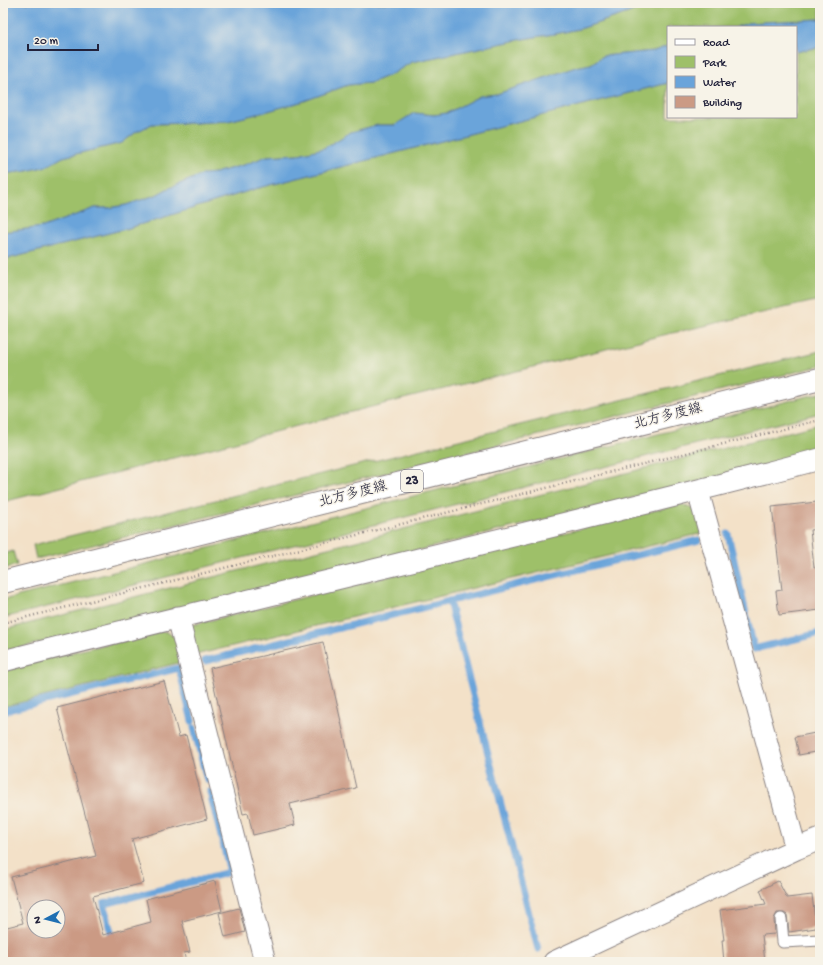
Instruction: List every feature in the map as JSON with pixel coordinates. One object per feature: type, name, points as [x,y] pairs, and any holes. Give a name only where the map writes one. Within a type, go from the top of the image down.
[{"type":"main road","name":"北方多度線","points":[[3,582],[820,380]]},
{"type":"street","points":[[3,661],[698,491],[820,459]]},
{"type":"street","points":[[698,491],[796,849]]},
{"type":"street","points":[[178,617],[264,962]]},
{"type":"street","points":[[554,962],[820,839]]},
{"type":"lane","points":[[781,919],[783,942],[820,940]]},
{"type":"path","points":[[3,623],[820,420]]},
{"type":"green space","points":[[652,3],[820,3],[820,19],[748,23],[739,26],[667,26],[667,46],[654,51],[603,56],[591,64],[576,67],[497,94],[480,96],[447,113],[435,115],[414,113],[395,125],[377,125],[352,132],[324,148],[299,154],[267,156],[247,164],[215,173],[204,174],[156,195],[126,205],[109,208],[95,208],[43,227],[3,232],[3,174],[27,171],[47,166],[63,157],[122,143],[136,132],[152,124],[228,121],[304,101],[348,85],[370,83],[392,74],[412,62],[583,28],[628,13]]},
{"type":"green space","points":[[820,47],[820,300],[659,336],[363,409],[3,502],[3,260],[129,228],[255,189],[667,83],[667,118],[797,118],[797,52]]},
{"type":"green space","points":[[820,351],[820,366],[36,559],[33,545]]},
{"type":"green space","points":[[820,393],[820,413],[3,618],[3,600]]},
{"type":"green space","points":[[820,424],[820,452],[3,652],[3,630]]},
{"type":"green space","points":[[681,504],[698,511],[703,533],[195,655],[190,632],[192,625]]},
{"type":"green space","points":[[13,551],[17,565],[3,569],[3,554]]},
{"type":"green space","points":[[160,631],[167,632],[176,638],[182,662],[3,707],[3,669]]},
{"type":"water","points":[[3,3],[652,3],[628,13],[583,28],[412,62],[392,74],[370,83],[348,85],[304,101],[228,121],[152,124],[136,132],[122,143],[63,157],[47,166],[27,171],[3,174]]},
{"type":"water","points":[[820,19],[820,47],[797,52],[797,26],[739,26],[748,23]]},
{"type":"water","points":[[667,46],[667,83],[255,189],[129,228],[3,260],[3,232],[43,227],[95,208],[109,208],[126,205],[156,195],[204,174],[215,173],[247,164],[267,156],[299,154],[324,148],[351,132],[377,125],[395,125],[414,113],[434,115],[447,113],[480,96],[497,94],[576,67],[591,64],[603,56],[654,51]]},
{"type":"building","points":[[817,502],[820,529],[810,530],[814,567],[820,566],[820,610],[779,615],[776,591],[782,590],[772,507]]},
{"type":"building","points":[[323,642],[356,788],[290,804],[295,825],[253,835],[248,813],[243,814],[210,668]]},
{"type":"building","points":[[164,681],[179,737],[186,735],[207,819],[132,839],[144,883],[93,896],[103,935],[151,922],[146,899],[215,881],[222,911],[182,921],[190,952],[184,953],[186,962],[3,962],[3,928],[23,923],[11,877],[96,856],[57,708]]},
{"type":"building","points":[[820,732],[820,751],[799,755],[795,737]]},
{"type":"building","points":[[778,881],[787,898],[812,895],[816,928],[789,932],[787,915],[784,913],[777,913],[774,919],[775,934],[762,935],[765,962],[724,962],[722,940],[724,940],[720,910],[766,904],[760,890]]},
{"type":"building","points":[[239,908],[245,932],[225,937],[219,913]]},
{"type":"waterway","points":[[728,534],[754,649],[820,633]]},
{"type":"waterway","points":[[205,661],[699,540]]},
{"type":"waterway","points":[[449,601],[538,949]]},
{"type":"waterway","points":[[3,711],[179,668],[192,721]]},
{"type":"waterway","points":[[194,728],[207,780]]},
{"type":"waterway","points":[[113,940],[104,904],[230,872],[210,792]]}]
